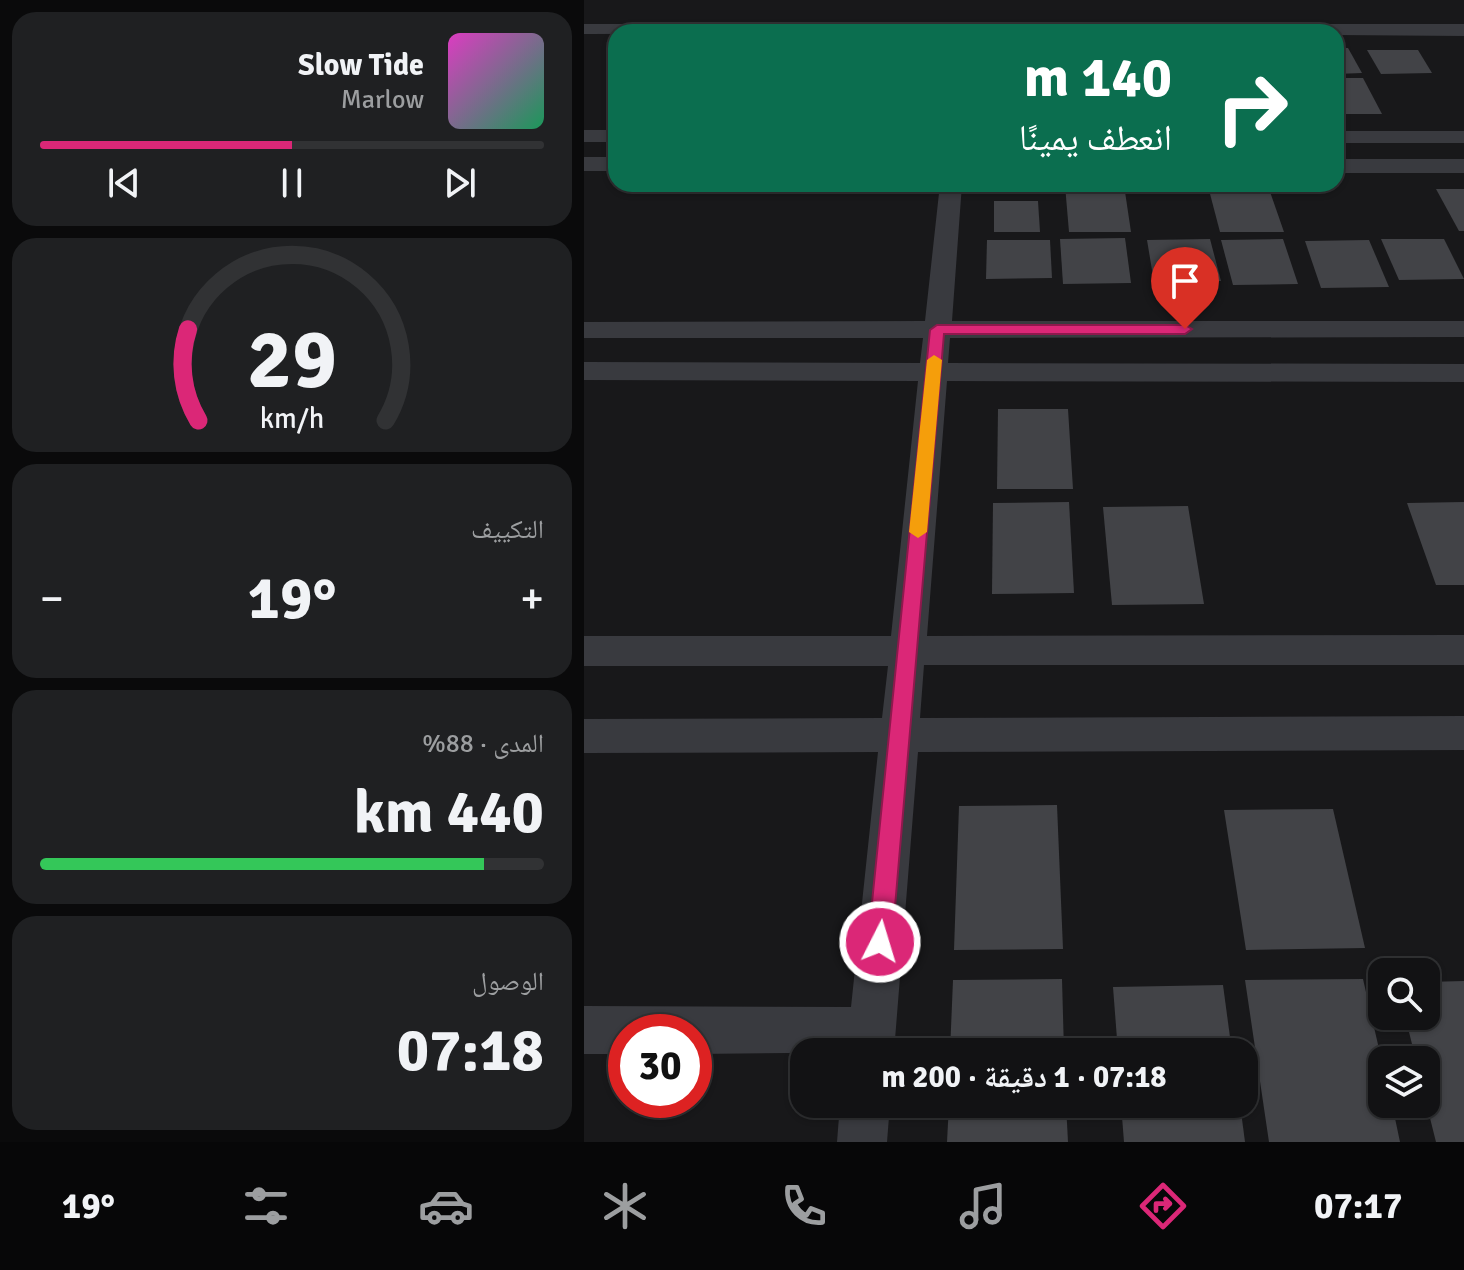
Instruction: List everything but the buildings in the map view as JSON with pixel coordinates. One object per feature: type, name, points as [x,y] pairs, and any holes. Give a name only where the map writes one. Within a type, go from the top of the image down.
[{"type":"street","points":[[966,24],[967,9]]},
{"type":"street","points":[[1440,10],[1458,30]]},
{"type":"street","points":[[584,29],[608,29]]},
{"type":"street","points":[[1344,30],[1458,30]]},
{"type":"street","points":[[584,136],[608,136]]},
{"type":"street","points":[[1344,137],[1464,137]]},
{"type":"street","points":[[584,164],[608,164]]},
{"type":"street","points":[[1344,166],[1464,166]]},
{"type":"street","points":[[871,1038],[950,192]]},
{"type":"street","points":[[584,330],[1464,329]]},
{"type":"street","points":[[584,371],[1464,373]]},
{"type":"street","points":[[584,651],[1464,650]]},
{"type":"street","points":[[584,736],[1464,733]]},
{"type":"street","points":[[584,1030],[793,1038]]},
{"type":"street","points":[[862,1142],[864,1118]]},
{"type":"slow traffic","points":[[918,532],[934,360]]},
{"type":"route","points":[[880,942],[937,330],[1185,329]]}]
